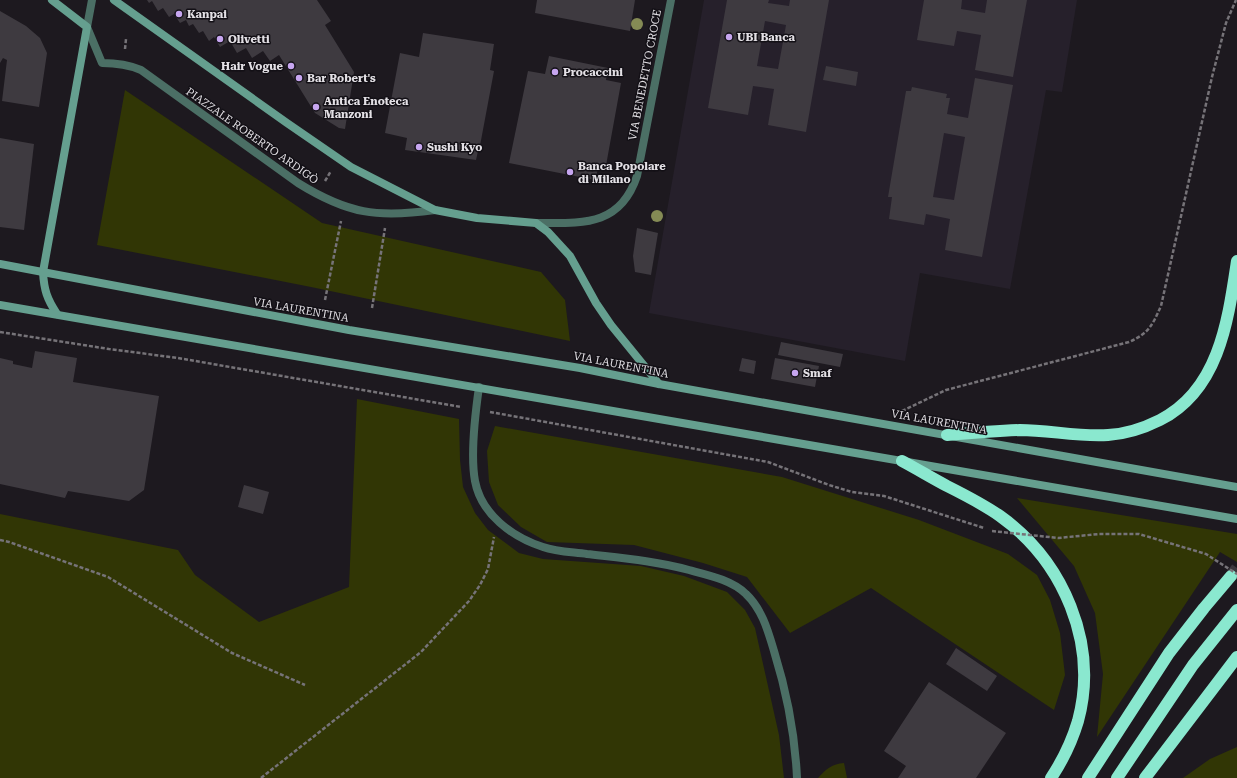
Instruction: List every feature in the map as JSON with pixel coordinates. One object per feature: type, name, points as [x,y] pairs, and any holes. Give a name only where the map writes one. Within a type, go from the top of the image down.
[{"type":"highway","points":[[947,435],[1021,430],[1086,435],[1109,435],[1143,428],[1174,412],[1197,390],[1217,353],[1228,313],[1237,261]]},
{"type":"highway","points":[[902,461],[972,498],[1010,523],[1038,551],[1063,588],[1075,618],[1079,633],[1083,655],[1084,677],[1078,722],[1066,751],[1051,778]]},
{"type":"highway","points":[[1088,778],[1169,653],[1204,608],[1234,575]]},
{"type":"highway","points":[[1117,778],[1192,665],[1237,610]]},
{"type":"highway","points":[[1145,778],[1237,657]]},
{"type":"main road","points":[[52,0],[87,27],[43,272],[45,293],[57,314]]},
{"type":"main road","name":"PIAZZALE ROBERTO ARDIGÒ","points":[[114,0],[344,163],[435,210],[477,218],[536,223]]},
{"type":"main road","points":[[536,223],[552,236],[570,256],[596,303],[659,384]]},
{"type":"main road","name":"VIA LAURENTINA","points":[[0,264],[349,330],[580,368],[659,384],[1237,487]]},
{"type":"main road","points":[[0,305],[1237,519]]},
{"type":"street","points":[[87,27],[92,0]]},
{"type":"street","name":"VIA BENEDETTO CROCE","points":[[536,223],[567,223],[592,220],[610,213],[623,203],[630,194],[637,176],[671,0]]},
{"type":"street","name":"PIAZZALE ROBERTO ARDIGÒ","points":[[87,27],[102,63],[122,63],[141,70],[298,183],[317,194],[344,207],[365,212],[387,214],[435,210]]},
{"type":"street","points":[[479,388],[474,435],[474,480],[483,504],[498,521],[517,535],[544,547],[683,568],[717,578],[745,593],[754,603],[762,618],[779,668],[789,710],[795,749],[796,778]]},
{"type":"path","points":[[885,424],[898,413],[911,405],[946,390],[1129,342],[1142,336],[1149,329],[1161,306],[1212,77],[1226,24],[1236,0]]},
{"type":"path","points":[[325,300],[344,207]]},
{"type":"path","points":[[372,308],[387,214]]},
{"type":"path","points":[[0,330],[73,343],[178,358],[760,460],[778,465],[829,485],[852,492],[884,496],[992,531],[1058,538],[1099,534],[1139,534],[1206,554],[1234,575]]},
{"type":"path","points":[[261,778],[421,652],[469,601],[480,585],[488,569],[498,521]]},
{"type":"path","points":[[0,540],[108,577],[232,653],[305,685]]},
{"type":"shaded area","points":[[704,0],[1077,0],[1062,92],[1046,90],[1010,289],[920,273],[905,361],[649,313]]},
{"type":"green space","points":[[125,90],[322,223],[541,272],[565,300],[570,341],[311,287],[97,245]]},
{"type":"green space","points":[[357,399],[459,419],[460,460],[463,487],[475,513],[488,530],[519,553],[543,559],[641,566],[684,576],[727,592],[745,610],[755,628],[779,735],[784,778],[0,778],[0,514],[178,550],[195,575],[259,622],[349,587]]},
{"type":"green space","points":[[495,426],[782,477],[919,520],[1008,554],[1037,575],[1050,600],[1060,633],[1065,675],[1054,710],[871,588],[790,633],[747,577],[703,563],[634,545],[547,542],[521,527],[498,505],[489,482],[487,451]]},
{"type":"green space","points":[[1017,498],[1237,534],[1237,562],[1220,552],[1097,737],[1103,674],[1095,613],[1074,566]]},
{"type":"green space","points":[[1237,747],[1237,778],[1183,778],[1210,759]]},
{"type":"green space","points":[[844,763],[847,778],[818,778],[836,764]]},
{"type":"building","points":[[147,0],[317,0],[331,21],[325,25],[354,72],[345,129],[339,128],[315,113],[279,55],[270,61],[263,51],[252,58],[246,48],[237,53],[230,41],[220,47],[214,37],[209,41],[203,31],[199,33],[193,24],[189,26],[186,20],[180,23],[174,14],[169,17],[163,8],[158,11],[152,1],[149,3]]},
{"type":"building","points":[[537,0],[635,0],[630,31],[535,13]]},
{"type":"building","points":[[727,0],[769,0],[768,3],[789,6],[790,0],[829,0],[806,132],[768,125],[774,89],[753,86],[748,115],[708,108]],"holes":[[[765,21],[786,25],[778,69],[757,66]]]},
{"type":"building","points":[[924,0],[962,0],[961,9],[985,13],[987,0],[1027,0],[1013,77],[975,70],[981,35],[957,31],[954,46],[917,40]]},
{"type":"building","points":[[0,11],[26,26],[40,38],[47,53],[39,107],[2,101],[7,60],[3,58],[0,63]]},
{"type":"building","points":[[423,33],[494,44],[490,70],[494,71],[476,160],[405,150],[407,138],[385,133],[400,53],[419,57]]},
{"type":"building","points":[[549,56],[608,68],[606,80],[621,83],[605,171],[598,169],[595,180],[509,163],[528,71],[545,74]]},
{"type":"building","points":[[826,66],[858,72],[856,86],[823,80]]},
{"type":"building","points":[[975,78],[1013,85],[982,257],[945,250],[950,219],[926,214],[924,225],[889,219],[892,197],[888,197],[906,91],[911,91],[912,87],[947,94],[946,98],[950,98],[947,114],[968,118]],"holes":[[[944,133],[965,137],[954,200],[933,197]]]},
{"type":"building","points":[[0,138],[34,144],[24,230],[0,227]]},
{"type":"building","points":[[637,228],[658,233],[651,275],[635,272],[633,256]]},
{"type":"building","points":[[781,342],[843,354],[840,367],[778,355]]},
{"type":"building","points":[[35,351],[77,358],[73,382],[159,396],[144,490],[129,501],[68,491],[65,498],[0,484],[0,358],[13,361],[13,364],[32,368]]},
{"type":"building","points":[[742,358],[756,361],[754,374],[739,371]]},
{"type":"building","name":"Smaf","points":[[775,358],[819,366],[815,387],[771,379]]},
{"type":"building","points":[[244,485],[269,492],[263,514],[238,507]]},
{"type":"building","points":[[956,648],[997,676],[987,691],[946,664]]},
{"type":"building","points":[[929,682],[1006,733],[976,778],[898,778],[906,766],[884,751]]},
{"type":"tunnel","points":[[1231,576],[1237,568]]},
{"type":"place","name":"Kanpai","points":[[179,14]]},
{"type":"place","name":"UBI Banca","points":[[729,37]]},
{"type":"place","name":"Olivetti","points":[[220,39]]},
{"type":"place","name":"Hair Vogue","points":[[291,66]]},
{"type":"place","name":"Procaccini","points":[[555,72]]},
{"type":"place","name":"Bar Robert's","points":[[299,78]]},
{"type":"place","name":"Antica Enoteca Manzoni","points":[[316,107]]},
{"type":"place","name":"Sushi Kyo","points":[[419,147]]},
{"type":"place","name":"Banca Popolare di Milano","points":[[570,172]]},
{"type":"place","name":"Smaf","points":[[795,373]]}]
